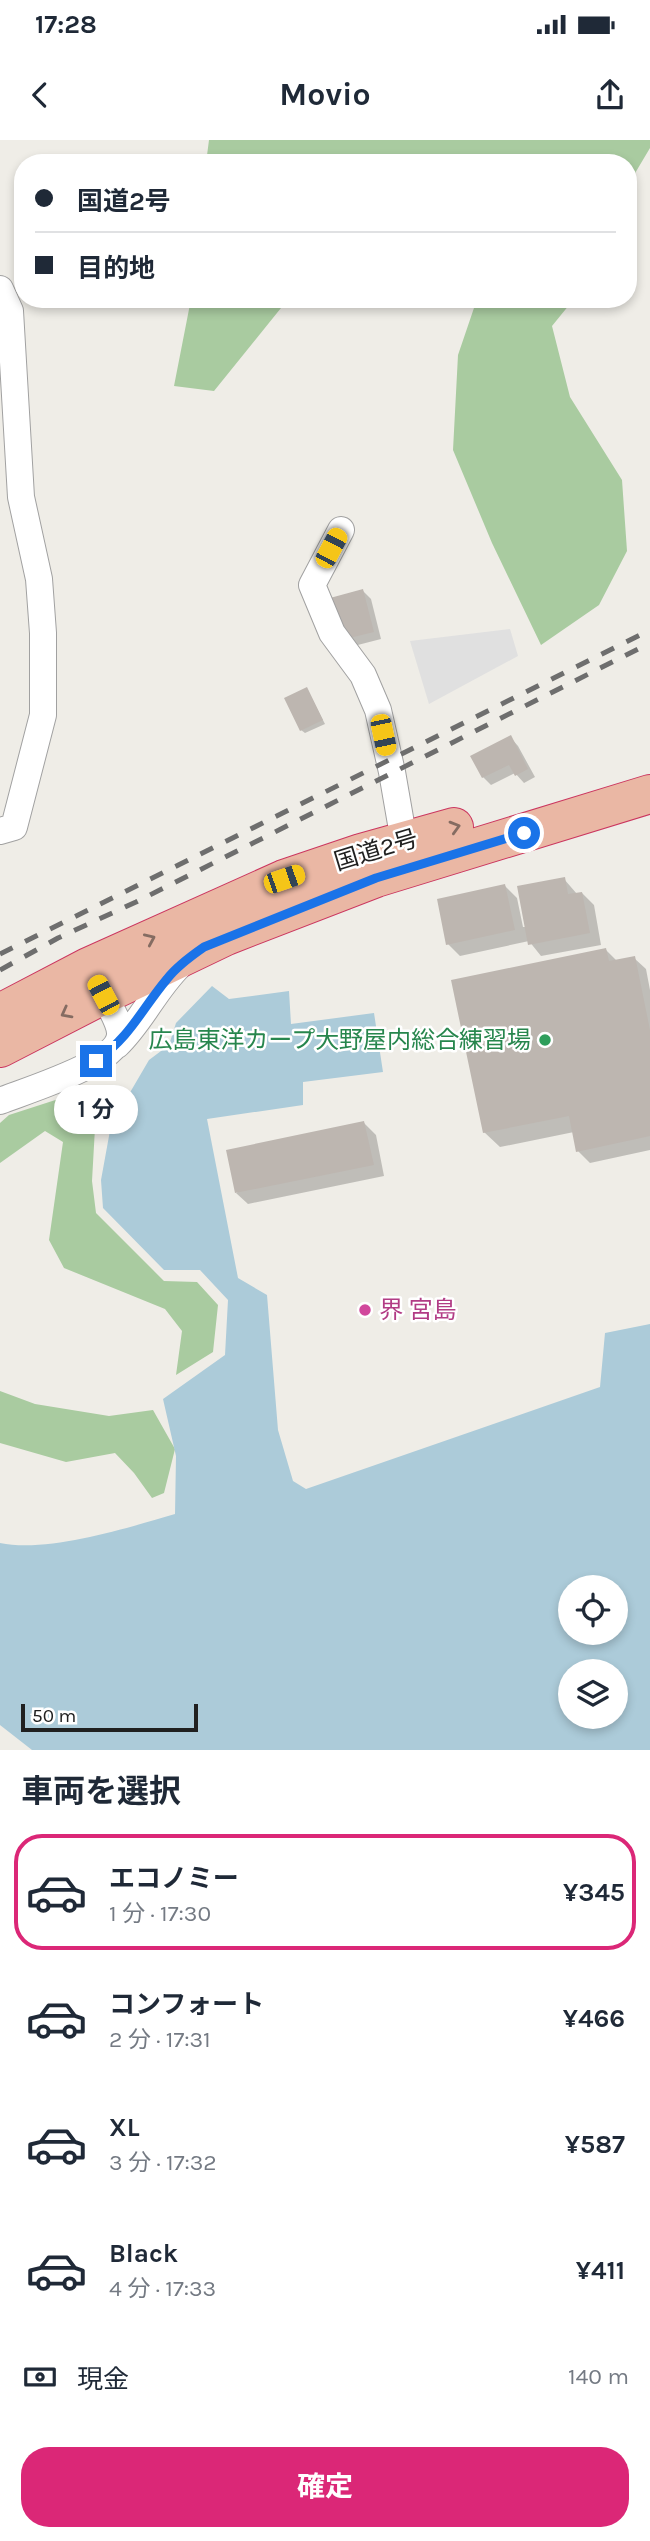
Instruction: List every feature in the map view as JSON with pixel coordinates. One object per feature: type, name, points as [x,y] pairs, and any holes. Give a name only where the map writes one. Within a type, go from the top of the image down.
[{"type":"highway","name":"国道2号","points":[[0,1048],[95,981],[284,879],[404,841],[650,772]]},
{"type":"highway","name":"国道2号","points":[[0,1013],[226,936],[376,878],[650,794]]},
{"type":"street","points":[[0,289],[10,311],[21,496],[39,579],[43,633],[43,715],[14,827],[0,831]]},
{"type":"street","points":[[341,530],[312,585],[332,633],[363,675],[378,710],[404,841]]},
{"type":"street","points":[[0,1101],[96,1061],[117,1045],[168,977],[195,954],[226,936]]},
{"type":"street","points":[[95,981],[120,1031],[117,1045]]},
{"type":"green space","points":[[209,140],[650,140],[650,148],[637,170],[637,154],[207,154]]},
{"type":"green space","points":[[189,308],[281,308],[214,391],[174,386]]},
{"type":"green space","points":[[474,308],[567,308],[552,326],[570,397],[622,480],[627,551],[599,605],[541,645],[492,543],[453,450],[458,355]]},
{"type":"green space","points":[[74,1094],[89,1094],[96,1110],[92,1181],[96,1213],[164,1281],[197,1282],[218,1305],[213,1352],[176,1375],[182,1331],[165,1309],[64,1268],[49,1240],[63,1142],[45,1131],[0,1163],[0,1123],[9,1115]]},
{"type":"green space","points":[[0,1391],[35,1404],[109,1416],[153,1410],[175,1449],[164,1493],[152,1498],[115,1453],[66,1462],[0,1443]]},
{"type":"shaded area","points":[[510,629],[518,656],[429,704],[410,641]]},
{"type":"water","points":[[212,986],[229,999],[289,991],[291,1024],[374,1013],[383,1072],[303,1082],[303,1105],[207,1119],[238,1278],[267,1295],[278,1430],[293,1481],[306,1489],[600,1387],[605,1333],[650,1324],[650,1750],[32,1750],[0,1725],[0,1543],[41,1545],[64,1542],[175,1514],[176,1456],[163,1399],[225,1355],[228,1300],[200,1270],[164,1270],[103,1208],[101,1180],[111,1125],[149,1060],[169,1045],[176,1023]]},
{"type":"building","points":[[363,589],[374,632],[341,640],[330,598]]},
{"type":"building","points":[[307,687],[323,720],[300,731],[284,698]]},
{"type":"building","points":[[511,735],[528,769],[515,776],[509,765],[482,778],[470,756]]},
{"type":"building","points":[[565,877],[568,894],[582,892],[590,933],[528,945],[517,886]]},
{"type":"building","points":[[505,884],[515,930],[446,945],[437,899]]},
{"type":"building","name":"広島東洋カープ大野屋内総合練習場","points":[[606,948],[609,961],[635,956],[650,1030],[650,1136],[576,1152],[569,1116],[483,1133],[451,980]]},
{"type":"building","points":[[364,1121],[374,1165],[235,1193],[226,1150]]},
{"type":"railway","points":[[0,954],[650,630]]},
{"type":"railway","points":[[0,970],[58,938],[136,902],[650,643]]},
{"type":"place","name":"広島東洋カープ大野屋内総合練習場","points":[[545,1040]]},
{"type":"place","name":"界 宮島","points":[[365,1310]]},
{"type":"route","points":[[96,1061],[126,1037],[168,977],[185,960],[204,947],[376,878],[524,833]]}]
